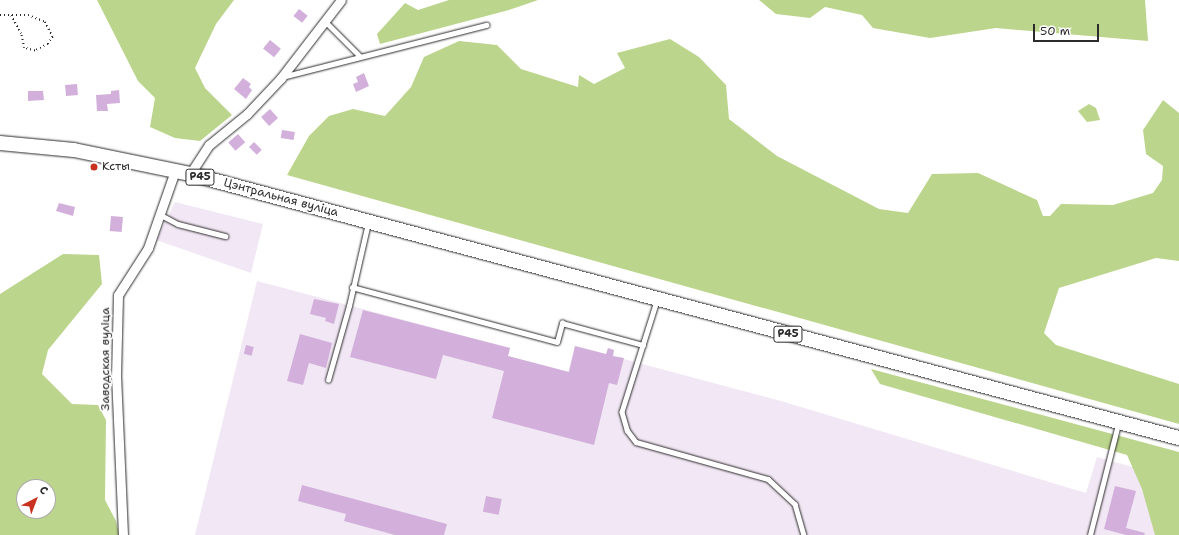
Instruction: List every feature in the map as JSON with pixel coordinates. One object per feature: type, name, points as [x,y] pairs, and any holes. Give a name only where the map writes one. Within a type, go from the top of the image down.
[{"type":"main road","name":"Цэнтральная вуліца","points":[[0,143],[74,150],[190,174],[657,299]]},
{"type":"main road","name":"Р45","points":[[657,299],[1179,438]]},
{"type":"street","points":[[190,174],[209,145],[246,114],[281,78],[341,0]]},
{"type":"street","name":"Заводская вуліца","points":[[123,535],[116,377],[118,295],[148,248],[161,215],[175,171]]},
{"type":"lane","points":[[325,21],[360,56]]},
{"type":"lane","points":[[281,78],[360,56],[486,25]]},
{"type":"lane","points":[[161,215],[178,224],[224,236]]},
{"type":"lane","points":[[328,380],[368,221]]},
{"type":"lane","points":[[352,286],[557,342],[562,323],[643,345]]},
{"type":"lane","points":[[657,299],[622,412],[627,430],[636,442],[768,480],[794,504],[804,535]]},
{"type":"lane","points":[[1090,535],[1119,422]]},
{"type":"path","points":[[0,15],[28,15],[45,22],[53,37],[48,44],[35,51],[24,48],[21,34],[11,16]]},
{"type":"shaded area","points":[[175,202],[263,224],[251,273],[156,240]]},
{"type":"shaded area","points":[[257,281],[510,348],[508,356],[568,372],[575,346],[781,401],[1086,493],[1097,457],[1179,480],[1179,535],[195,535]]},
{"type":"green space","points":[[97,0],[234,0],[216,24],[195,68],[205,88],[232,115],[200,141],[175,138],[150,127],[155,98],[138,81]]},
{"type":"green space","points":[[449,0],[538,0],[509,10],[380,44],[377,34],[405,3],[418,10]]},
{"type":"green space","points":[[759,0],[1145,0],[1148,41],[996,28],[930,38],[873,28],[862,15],[825,7],[810,18],[776,14]]},
{"type":"green space","points":[[670,39],[699,57],[726,85],[729,119],[777,156],[879,209],[908,213],[932,174],[978,173],[1037,200],[1043,216],[1050,216],[1061,204],[1113,205],[1153,193],[1162,180],[1163,166],[1146,154],[1143,130],[1163,100],[1179,113],[1179,261],[1156,258],[1059,288],[1044,333],[1056,345],[1179,384],[1179,424],[287,175],[309,136],[329,116],[353,109],[385,116],[411,87],[424,57],[459,41],[497,45],[521,69],[578,87],[579,75],[594,84],[625,68],[617,53]]},
{"type":"green space","points":[[1089,104],[1096,108],[1100,120],[1087,122],[1078,111]]},
{"type":"green space","points":[[63,254],[99,255],[102,284],[48,350],[42,374],[72,404],[98,405],[106,420],[105,500],[116,521],[119,535],[0,535],[0,294]]},
{"type":"green space","points":[[871,369],[1179,452],[1179,535],[1155,535],[1142,489],[1127,455],[880,384]]},
{"type":"building","points":[[299,9],[308,16],[302,23],[293,16]]},
{"type":"building","points":[[270,40],[281,49],[274,57],[263,49]]},
{"type":"building","points":[[364,73],[369,86],[356,92],[353,84],[358,82],[356,77]]},
{"type":"building","points":[[243,78],[251,84],[249,87],[252,90],[246,99],[234,89]]},
{"type":"building","points":[[77,84],[78,95],[66,96],[65,85]]},
{"type":"building","points":[[119,90],[120,103],[107,104],[108,111],[97,111],[96,95],[111,94],[111,91]]},
{"type":"building","points":[[28,91],[43,91],[44,100],[28,101]]},
{"type":"building","points":[[270,109],[278,118],[269,126],[261,117]]},
{"type":"building","points":[[282,130],[295,132],[294,140],[281,138]]},
{"type":"building","points":[[238,134],[245,142],[235,151],[228,143]]},
{"type":"building","points":[[254,142],[262,150],[257,155],[249,147]]},
{"type":"building","points":[[59,203],[75,207],[73,216],[56,211]]},
{"type":"building","points":[[111,216],[123,217],[122,232],[110,231]]},
{"type":"building","points":[[314,299],[339,304],[334,324],[325,321],[326,318],[310,314]]},
{"type":"building","points":[[363,310],[510,348],[508,356],[569,372],[575,346],[606,354],[608,348],[614,350],[613,356],[624,358],[617,385],[609,383],[594,445],[492,418],[504,371],[443,355],[436,379],[350,357]]},
{"type":"building","points":[[300,334],[332,343],[326,368],[309,363],[303,385],[287,381]]},
{"type":"building","points":[[246,345],[254,347],[252,356],[244,354]]},
{"type":"building","points":[[302,485],[447,524],[444,535],[395,535],[344,521],[346,514],[298,501]]},
{"type":"building","points":[[1115,486],[1136,491],[1126,528],[1145,533],[1144,535],[1126,535],[1104,529]]},
{"type":"building","points":[[486,496],[502,499],[499,515],[483,512]]},
{"type":"place","name":"Ксты","points":[[94,167]]}]
